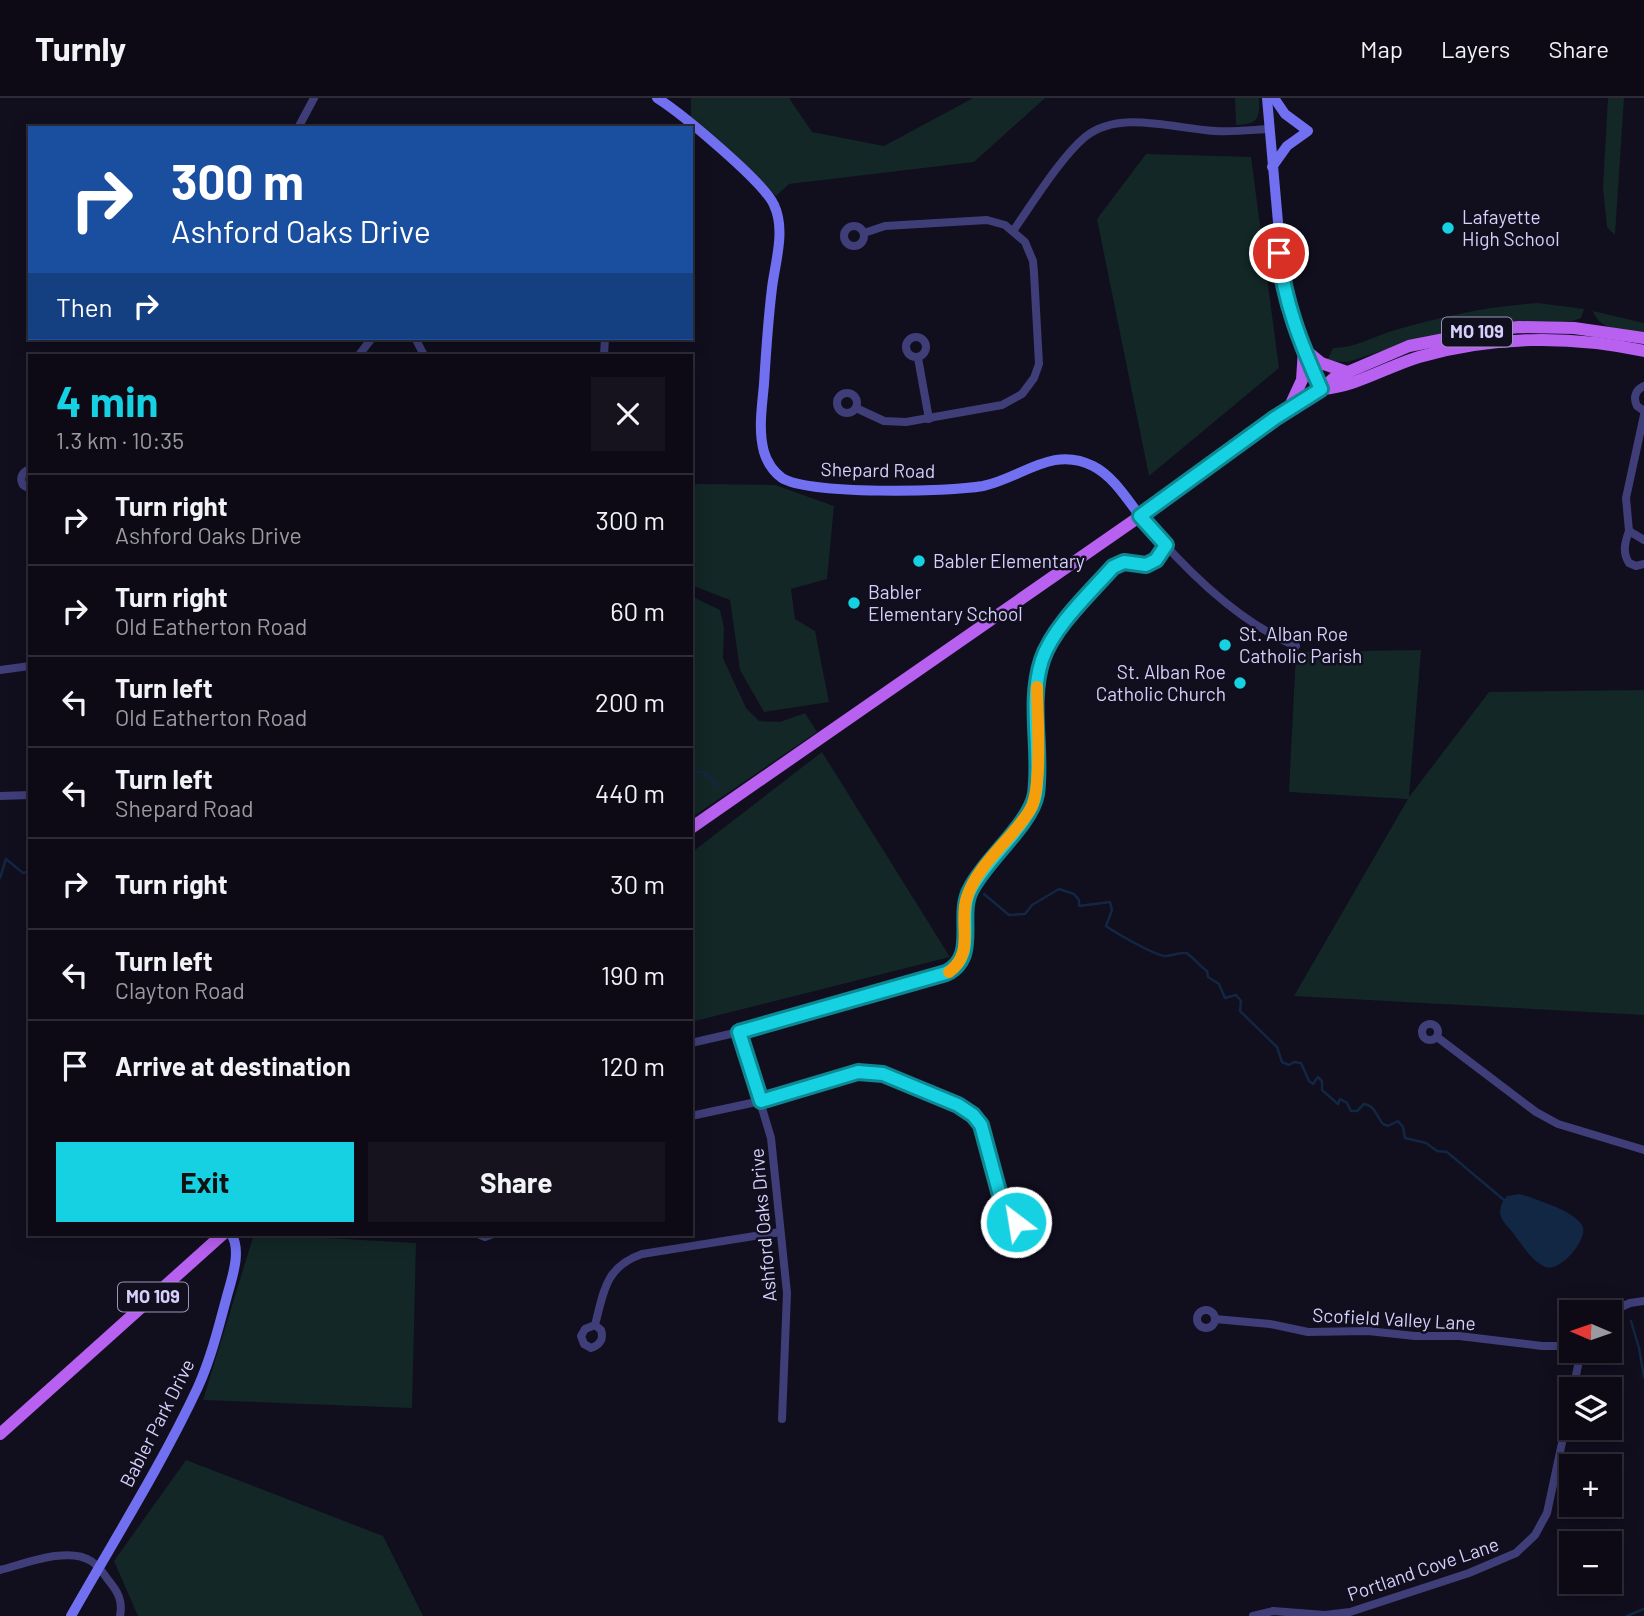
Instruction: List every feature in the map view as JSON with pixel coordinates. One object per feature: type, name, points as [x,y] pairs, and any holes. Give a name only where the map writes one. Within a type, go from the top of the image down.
[{"type":"main road","name":"MO 109","points":[[693,827],[1334,378],[1409,346],[1491,330],[1574,328],[1644,338]]},
{"type":"main road","name":"MO 109","points":[[1321,389],[1340,388],[1418,357],[1486,343],[1568,341],[1644,351]]},
{"type":"main road","points":[[1304,349],[1321,363],[1347,372]]},
{"type":"main road","points":[[1289,408],[1302,380],[1304,349]]},
{"type":"main road","name":"MO 109","points":[[0,1434],[221,1236]]},
{"type":"street","points":[[299,126],[314,98]]},
{"type":"street","name":"Shepard Road","points":[[657,98],[690,126]]},
{"type":"street","points":[[1267,98],[1283,282],[1292,320],[1321,389]]},
{"type":"street","points":[[1272,167],[1287,146],[1308,131],[1285,114],[1274,98]]},
{"type":"street","points":[[1013,230],[1072,150],[1098,129],[1126,122],[1214,131],[1269,129]]},
{"type":"street","name":"Shepard Road","points":[[693,128],[760,185],[775,206],[779,232],[768,318],[761,429],[765,456],[777,473],[792,482],[824,488],[963,488],[993,483],[1032,465],[1056,458],[1069,458],[1093,466],[1104,473],[1166,545],[1222,598],[1263,631],[1296,646]]},
{"type":"street","points":[[856,408],[874,417],[894,422],[929,419],[1009,403],[1022,394],[1034,378],[1039,356],[1033,261],[1025,243],[1013,230],[996,222],[978,220],[885,226],[864,233]]},
{"type":"street","points":[[360,354],[370,340]]},
{"type":"street","points":[[918,358],[929,419]]},
{"type":"street","points":[[1644,386],[1637,391],[1635,397],[1637,406],[1644,413],[1626,498],[1629,531],[1625,545],[1627,561],[1636,566],[1644,564]]},
{"type":"street","points":[[28,470],[21,479],[23,485],[28,488]]},
{"type":"street","points":[[1629,531],[1644,540]]},
{"type":"street","points":[[693,1043],[946,973],[958,964],[966,940],[964,908],[971,888],[1033,803],[1036,784],[1037,684],[1046,648],[1078,606],[1113,567],[1124,562],[1146,565],[1156,560],[1166,545]]},
{"type":"street","points":[[0,670],[28,666]]},
{"type":"street","points":[[0,796],[28,795]]},
{"type":"street","name":"Ashford Oaks Drive","points":[[739,1032],[771,1138],[788,1293],[782,1419]]},
{"type":"street","points":[[1437,1037],[1536,1112],[1558,1124],[1644,1150]]},
{"type":"street","points":[[693,1115],[761,1101],[858,1072],[883,1074],[958,1105],[973,1115],[981,1125],[1004,1210]]},
{"type":"street","points":[[595,1325],[609,1278],[630,1258],[780,1232]]},
{"type":"street","name":"Babler Park Drive","points":[[71,1616],[149,1480],[205,1370],[231,1280],[236,1245],[232,1236]]},
{"type":"street","points":[[1622,1307],[1644,1301]]},
{"type":"street","name":"Scofield Valley Lane","points":[[1215,1319],[1270,1324],[1308,1332],[1368,1331],[1415,1336],[1459,1336],[1559,1346]]},
{"type":"street","name":"Portland Cove Lane","points":[[1254,1616],[1273,1611],[1325,1615],[1350,1612],[1469,1573],[1516,1553],[1535,1535],[1547,1513],[1563,1440]]},
{"type":"street","points":[[0,1570],[54,1556],[89,1559],[99,1567],[119,1594],[122,1606],[120,1616]]},
{"type":"green space","points":[[691,98],[789,98],[812,132],[884,146],[973,98],[1045,98],[974,162],[789,184],[776,196],[691,118]]},
{"type":"green space","points":[[1235,98],[1259,98],[1258,116],[1253,122],[1236,125]]},
{"type":"green space","points":[[1608,98],[1624,98],[1615,235],[1607,227],[1603,187]]},
{"type":"green space","points":[[1146,154],[1251,157],[1279,368],[1149,476],[1097,219]]},
{"type":"green space","points":[[1538,303],[1584,309],[1581,318],[1573,321],[1419,339],[1348,362],[1327,361],[1333,348],[1357,344],[1387,332],[1484,309]]},
{"type":"green space","points":[[1593,311],[1644,323],[1644,332],[1607,326],[1596,318]]},
{"type":"green space","points":[[693,484],[775,485],[834,506],[827,579],[791,589],[795,619],[815,631],[829,702],[764,712],[740,670],[730,600],[693,586]]},
{"type":"green space","points":[[693,597],[720,610],[724,628],[723,658],[746,708],[759,721],[780,722],[805,713],[817,732],[693,817]]},
{"type":"green space","points":[[1421,650],[1409,797],[1489,692],[1644,690],[1644,1015],[1294,996],[1408,799],[1289,792],[1296,652]]},
{"type":"green space","points":[[822,752],[950,957],[693,1021],[693,851]]},
{"type":"green space","points":[[253,1236],[416,1243],[412,1408],[203,1400]]},
{"type":"green space","points":[[186,1460],[383,1536],[423,1616],[138,1616],[114,1561]]},
{"type":"water","points":[[1520,1194],[1563,1210],[1582,1225],[1582,1238],[1578,1246],[1558,1265],[1545,1267],[1539,1264],[1503,1220],[1500,1208],[1504,1200],[1507,1196]]},
{"type":"waterway","points":[[697,772],[705,773],[718,786]]},
{"type":"waterway","points":[[0,878],[6,859],[23,873],[28,872]]},
{"type":"waterway","points":[[984,894],[1009,915],[1025,914],[1032,905],[1059,889],[1074,894],[1079,900],[1079,906],[1110,902],[1112,910],[1106,926],[1160,955],[1188,954],[1207,971],[1208,977],[1219,984],[1225,998],[1236,995],[1241,1001],[1240,1011],[1277,1047],[1282,1062],[1289,1065],[1294,1062],[1301,1063],[1309,1081],[1313,1084],[1318,1077],[1322,1081],[1322,1090],[1338,1104],[1340,1099],[1347,1103],[1351,1111],[1357,1111],[1364,1104],[1373,1109],[1383,1124],[1388,1126],[1398,1121],[1403,1127],[1405,1138],[1426,1143],[1437,1151],[1447,1152],[1504,1200]]},
{"type":"waterway","points":[[1631,1321],[1644,1377]]},
{"type":"waterway","points":[[1627,1616],[1644,1609]]},
{"type":"slow traffic","points":[[949,972],[958,964],[966,940],[966,898],[976,880],[1030,811],[1033,803],[1036,784],[1037,687]]},
{"type":"place","name":"Lafayette High School","points":[[1448,228]]},
{"type":"place","name":"Babler Elementary","points":[[919,561]]},
{"type":"place","name":"Babler Elementary School","points":[[854,603]]},
{"type":"place","name":"St. Alban Roe Catholic Parish","points":[[1225,645]]},
{"type":"place","name":"St. Alban Roe Catholic Church","points":[[1240,683]]},
{"type":"route","points":[[1016,1222],[1014,1214],[1004,1210],[981,1125],[966,1110],[883,1074],[872,1072],[858,1072],[761,1101],[739,1032],[946,973],[958,964],[966,940],[966,898],[976,880],[1030,811],[1033,803],[1036,784],[1037,684],[1046,648],[1078,606],[1113,567],[1124,562],[1146,565],[1156,560],[1166,545],[1140,516],[1289,408],[1321,389],[1292,320],[1281,275],[1279,253]]}]
